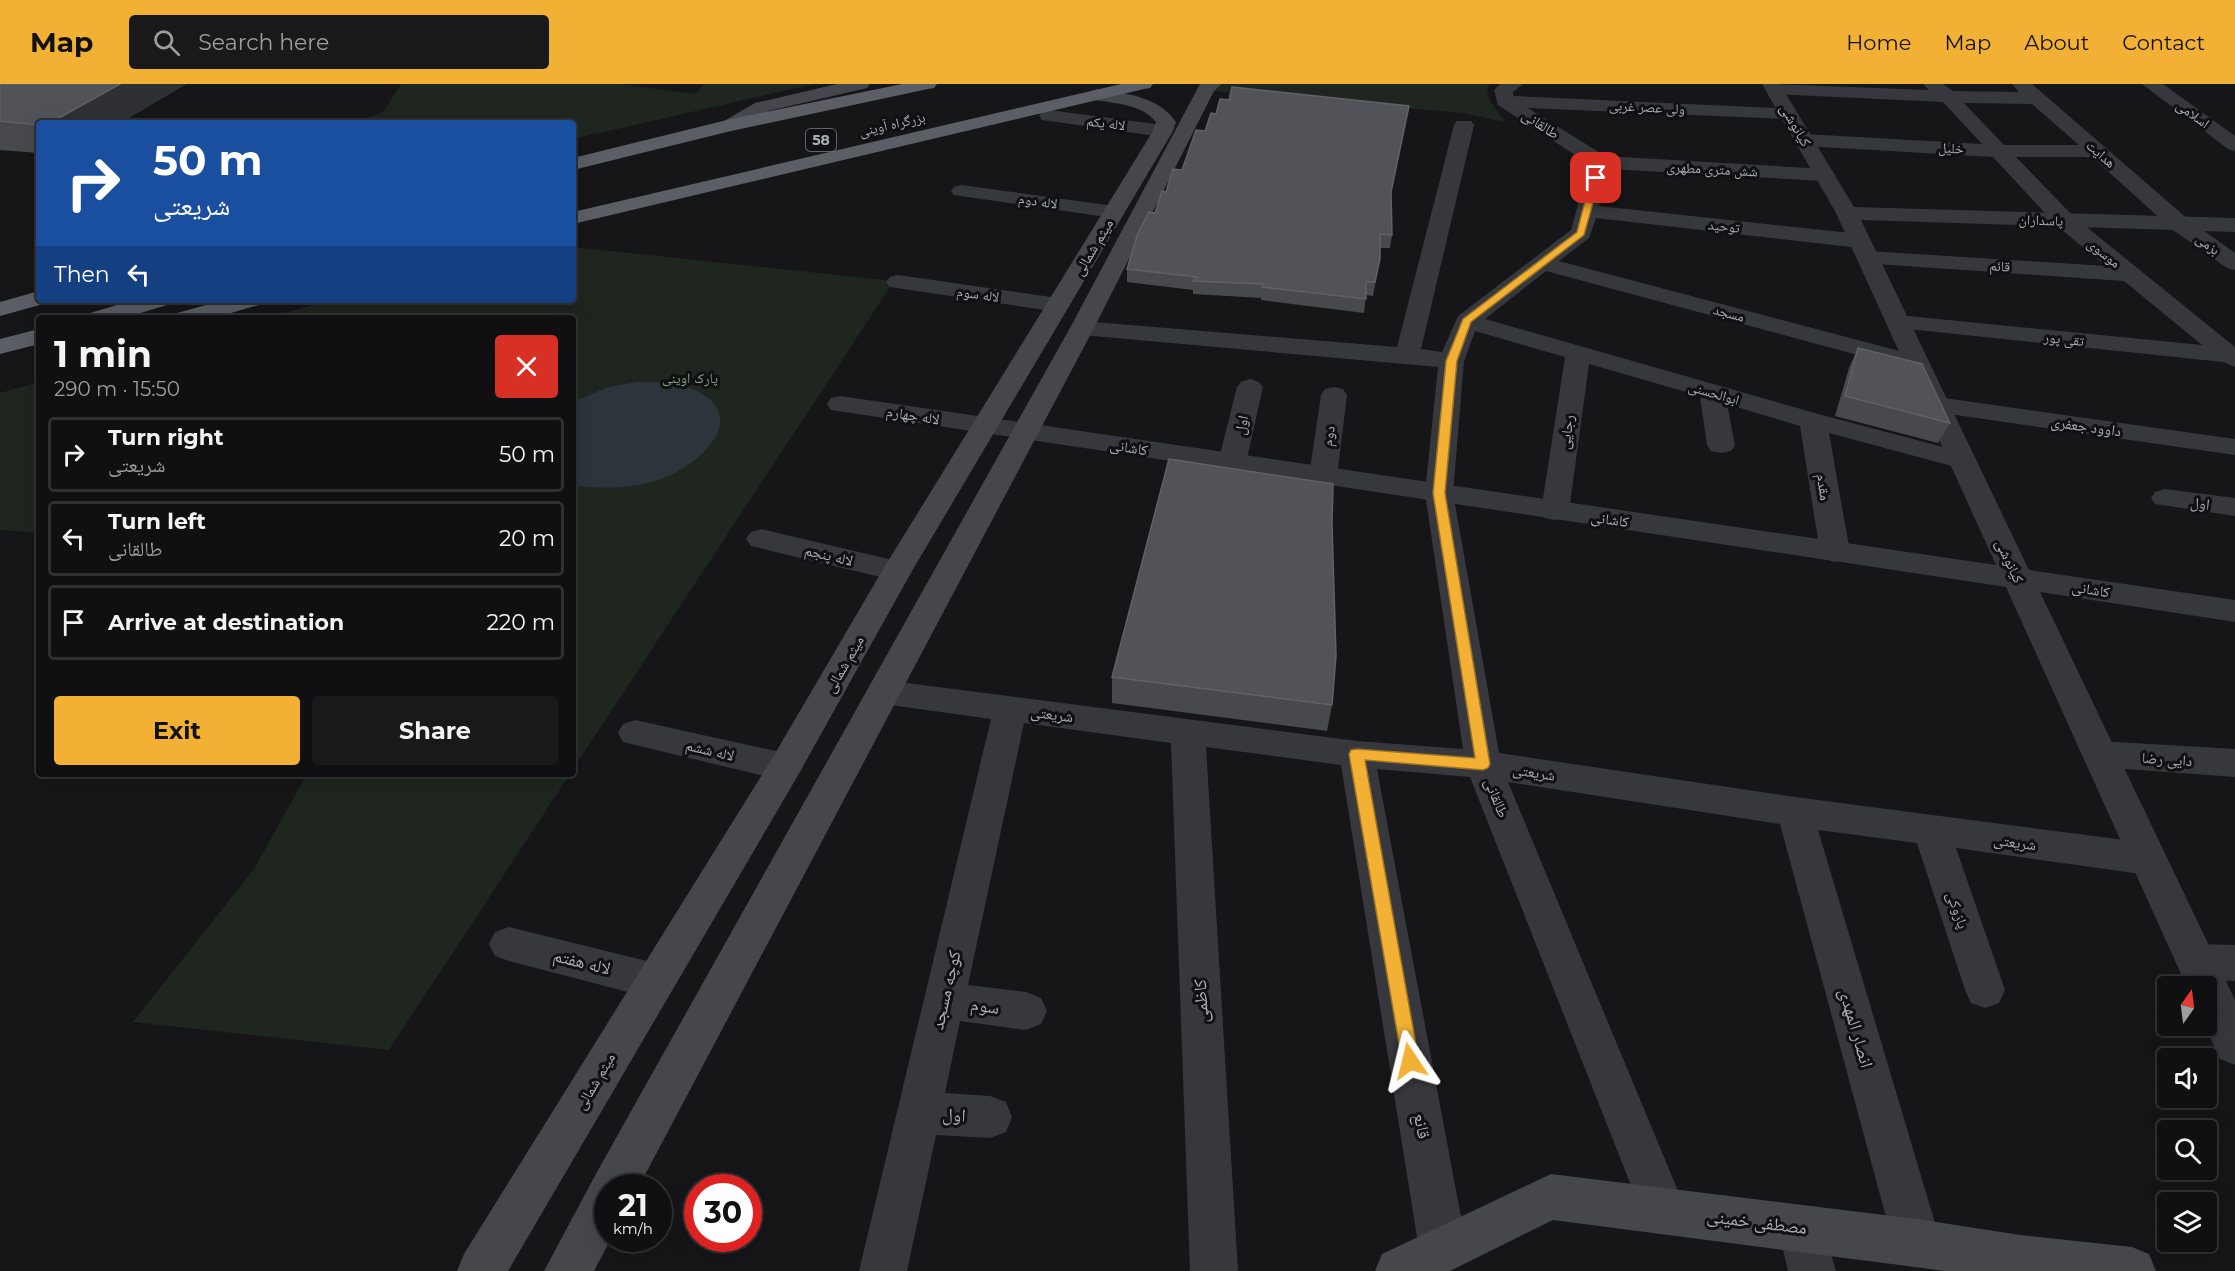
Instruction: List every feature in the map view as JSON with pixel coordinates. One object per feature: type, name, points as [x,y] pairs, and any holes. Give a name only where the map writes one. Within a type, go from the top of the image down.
[{"type":"highway","name":"58","points":[[576,163],[731,125],[928,84]]},
{"type":"highway","name":"بزرگراه آوینی","points":[[782,149],[1070,84]]},
{"type":"highway","points":[[576,217],[1144,84]]},
{"type":"highway","points":[[0,309],[36,299]]},
{"type":"highway","points":[[109,315],[149,303]]},
{"type":"highway","points":[[197,315],[240,303]]},
{"type":"highway","points":[[0,348],[36,337]]},
{"type":"highway","points":[[0,370],[36,360]]},
{"type":"main road","points":[[731,125],[762,107],[861,84]]},
{"type":"main road","name":"میثم شمالی","points":[[621,1174],[1026,432],[1206,88],[1213,84]]},
{"type":"main road","points":[[1098,95],[1148,106],[1162,113],[1166,122],[1163,131]]},
{"type":"main road","name":"میثم شمالی","points":[[481,1271],[785,767],[897,571],[1163,131]]},
{"type":"main road","name":"مصطفی خمینی","points":[[1399,1271],[1447,1260],[1551,1197],[1663,1210],[1806,1250],[1917,1243],[2024,1265],[2132,1271]]},
{"type":"main road","points":[[568,1271],[594,1224]]},
{"type":"street","name":"هدایت","points":[[2021,84],[2181,225]]},
{"type":"street","name":"اسلامی","points":[[2151,84],[2235,145]]},
{"type":"street","points":[[1773,86],[1940,91],[2036,98]]},
{"type":"street","name":"کیانوشی","points":[[1773,86],[1859,237],[2235,1045]]},
{"type":"street","name":"موسوی","points":[[1940,91],[2065,221],[2233,357]]},
{"type":"street","name":"ولی عصر غربی","points":[[1510,92],[1633,99],[1788,113]]},
{"type":"street","name":"طالقانی","points":[[1510,92],[1600,162]]},
{"type":"street","name":"لاله یکم","points":[[1049,116],[1163,131]]},
{"type":"street","points":[[1407,355],[1464,125]]},
{"type":"street","name":"خلیل","points":[[1804,140],[1998,151],[2098,152]]},
{"type":"street","points":[[1467,321],[1581,233],[1600,162]]},
{"type":"street","name":"شش متری مطهری","points":[[1600,162],[1825,176]]},
{"type":"street","name":"لاله دوم","points":[[961,191],[1114,212]]},
{"type":"street","name":"توحید","points":[[1587,211],[1859,237]]},
{"type":"street","name":"پاسداران","points":[[1859,237],[2065,221],[2235,225]]},
{"type":"street","name":"بزمی","points":[[2181,225],[2235,263]]},
{"type":"street","name":"قائم","points":[[1859,237],[2130,274]]},
{"type":"street","name":"مسجد","points":[[1542,263],[1917,363]]},
{"type":"street","name":"لاله سوم","points":[[898,282],[1058,305]]},
{"type":"street","name":"طالقانی","points":[[1467,321],[1451,361],[1439,493],[1483,764],[1663,1210]]},
{"type":"street","name":"ابوالحسنی","points":[[1467,321],[1814,421],[1963,461]]},
{"type":"street","name":"تقی پور","points":[[1898,322],[2233,357]]},
{"type":"street","points":[[1082,328],[1407,355],[1451,361]]},
{"type":"street","name":"رجایی","points":[[1555,511],[1578,353]]},
{"type":"street","name":"اول","points":[[1232,463],[1250,387]]},
{"type":"street","points":[[1712,392],[1721,445]]},
{"type":"street","name":"دوم","points":[[1323,476],[1334,395]]},
{"type":"street","name":"لاله چهارم","points":[[840,404],[985,425]]},
{"type":"street","name":"داوود جعفری","points":[[1937,405],[2235,447]]},
{"type":"street","name":"مقدم","points":[[1814,421],[1835,552]]},
{"type":"street","name":"کاشانی","points":[[985,425],[2235,611]]},
{"type":"street","name":"اول","points":[[2165,498],[2235,507]]},
{"type":"street","name":"لاله پنجم","points":[[761,539],[897,571]]},
{"type":"street","name":"شریعتی","points":[[883,692],[1357,754],[1483,764],[1795,812],[2148,859]]},
{"type":"street","name":"کوچه مسجد","points":[[883,1271],[1010,709]]},
{"type":"street","name":"کاظمی","points":[[1188,732],[1214,1271]]},
{"type":"street","name":"لاله ششم","points":[[635,733],[785,767]]},
{"type":"street","name":"قانع","points":[[1357,754],[1447,1260]]},
{"type":"street","name":"دایی رضا","points":[[2099,754],[2235,763]]},
{"type":"street","name":"انصار المهدی","points":[[1795,812],[1917,1243]]},
{"type":"street","name":"پازوکی","points":[[1931,831],[1985,990]]},
{"type":"street","name":"لاله هفتم","points":[[509,944],[656,981]]},
{"type":"street","points":[[2197,962],[2235,963]]},
{"type":"street","name":"سوم","points":[[944,1000],[1026,1011]]},
{"type":"street","name":"اول","points":[[919,1113],[990,1118]]},
{"type":"green space","points":[[401,84],[620,84],[695,94],[704,84],[815,84],[576,138],[576,120],[363,120],[383,112]]},
{"type":"green space","points":[[1224,84],[1491,84],[1487,91],[1490,101],[1505,122],[1463,113],[1213,91]]},
{"type":"green space","name":"پارک اوینی","points":[[576,247],[894,281],[576,764],[576,315],[277,315],[320,303],[576,303]]},
{"type":"green space","points":[[36,383],[36,533],[0,530],[0,393]]},
{"type":"green space","points":[[305,777],[568,777],[389,1050],[133,1022],[254,869]]},
{"type":"shaded area","points":[[638,382],[656,382],[692,389],[708,398],[718,410],[720,422],[717,434],[710,446],[687,466],[664,478],[619,487],[576,486],[576,401],[608,387]]},
{"type":"building","points":[[0,84],[120,84],[55,120],[36,120],[36,125],[0,121]]},
{"type":"building","points":[[1232,87],[1409,106],[1391,192],[1392,235],[1380,234],[1380,259],[1375,282],[1366,282],[1366,299],[1262,287],[1263,284],[1193,281],[1197,277],[1127,269],[1138,233],[1149,212],[1155,213],[1162,191],[1166,192],[1173,169],[1182,170],[1196,130],[1205,131],[1211,113],[1216,114],[1220,99],[1229,100]]},
{"type":"building","points":[[1858,348],[1922,364],[1950,423],[1845,396]]},
{"type":"building","points":[[1169,459],[1333,484],[1336,656],[1332,705],[1112,677]]},
{"type":"route","points":[[1410,1061],[1357,754],[1483,764],[1439,493],[1451,361],[1467,321],[1581,233],[1596,178]]}]
